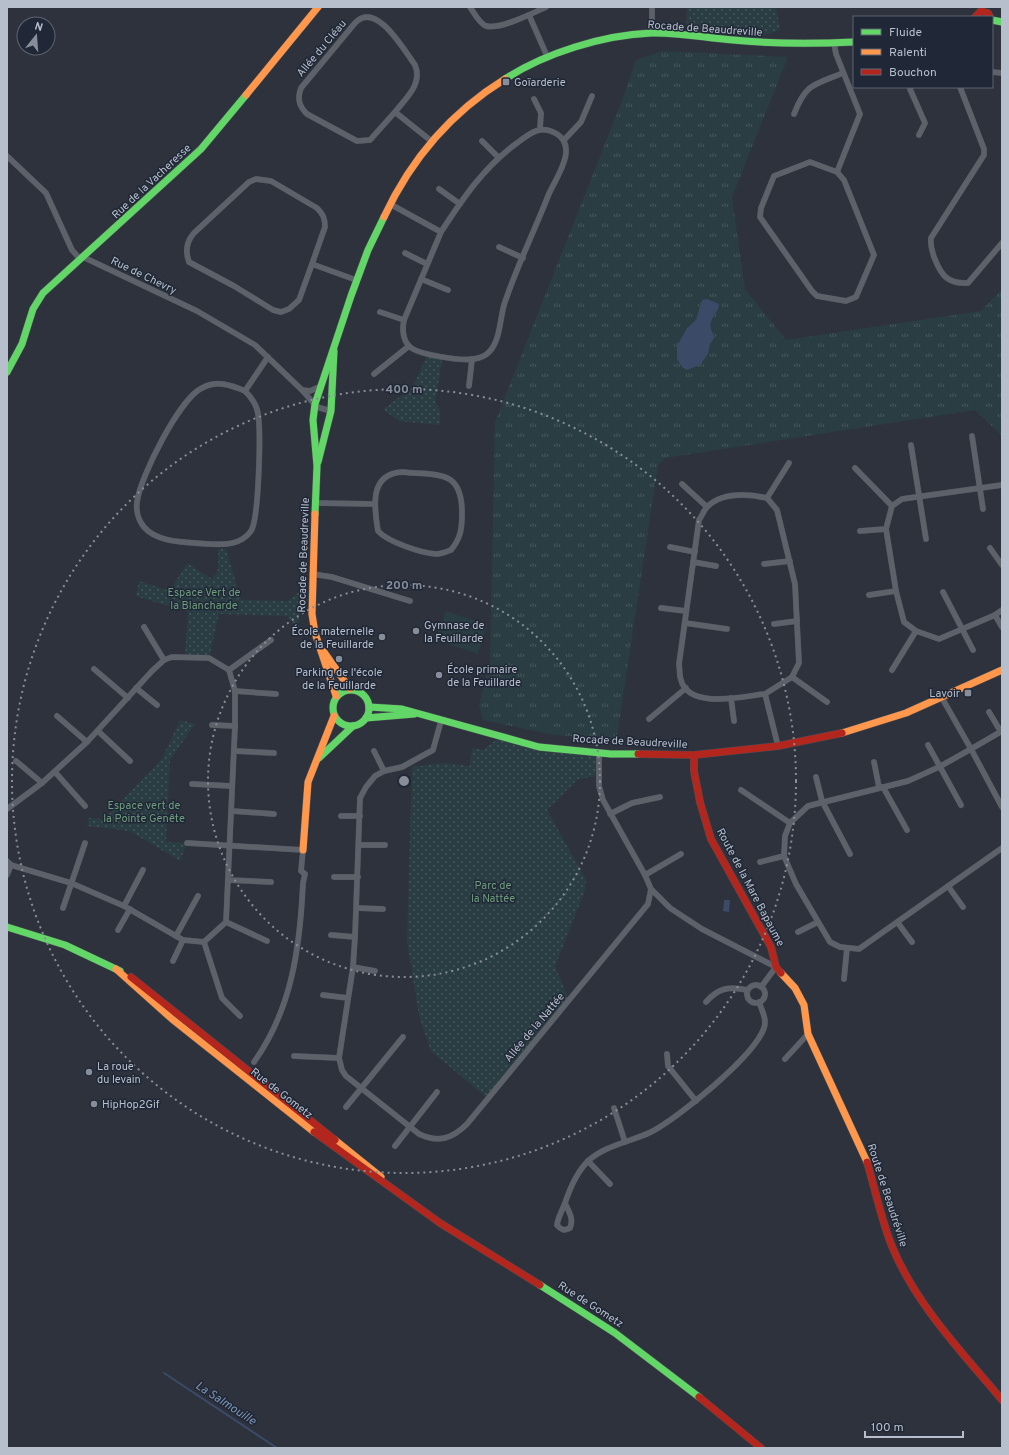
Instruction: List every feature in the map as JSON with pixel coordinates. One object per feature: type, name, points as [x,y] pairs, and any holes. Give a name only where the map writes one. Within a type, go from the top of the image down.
[{"type":"street","name":"Rue de la Vacheresse","points":[[7,372],[22,344],[38,298],[201,149],[318,7]]},
{"type":"street","points":[[470,7],[482,23],[487,26],[501,25],[546,7]]},
{"type":"street","points":[[652,7],[652,33]]},
{"type":"street","points":[[981,9],[988,13],[990,16]]},
{"type":"street","points":[[529,15],[547,56]]},
{"type":"street","name":"Allée du Cléau","points":[[363,17],[371,17],[384,23],[415,65],[418,72],[415,86],[395,112],[370,140],[357,141],[307,114],[301,108],[299,101],[301,88],[358,20],[363,17]]},
{"type":"street","name":"Rocade de Beaudreville","points":[[336,696],[319,644],[312,614],[312,574],[317,466],[313,427],[315,404],[319,387],[356,280],[372,239],[409,170],[430,140],[448,122],[484,91],[523,67],[547,56],[586,44],[652,33],[782,44],[853,42]]},
{"type":"street","points":[[834,43],[836,54],[860,114],[837,172]]},
{"type":"street","points":[[794,114],[801,96],[806,90],[843,73]]},
{"type":"street","points":[[911,88],[910,89],[925,123],[918,135]]},
{"type":"street","points":[[960,88],[984,149],[984,154],[931,238],[930,246],[940,273],[956,284],[968,283],[1002,243]]},
{"type":"street","points":[[564,140],[581,122],[592,96]]},
{"type":"street","points":[[534,99],[541,114],[540,129]]},
{"type":"street","points":[[395,112],[430,140]]},
{"type":"street","points":[[540,129],[553,131],[564,140],[566,147],[563,165],[549,193],[504,305],[493,347],[484,356],[472,359],[434,355],[409,346],[404,335],[404,320],[427,264],[441,232],[482,173],[498,157],[527,135],[540,129]]},
{"type":"street","points":[[482,141],[498,157]]},
{"type":"street","points":[[7,156],[46,193],[72,250],[81,258]]},
{"type":"street","points":[[810,162],[837,172],[844,180],[874,255],[856,297],[846,301],[817,296],[760,217],[761,208],[774,176],[810,162]]},
{"type":"street","points":[[256,179],[264,179],[271,181],[322,213],[325,221],[325,227],[312,264],[299,300],[289,309],[281,312],[272,310],[234,286],[196,267],[189,262],[186,247],[189,239],[194,233],[249,182],[256,179]]},
{"type":"street","points":[[439,189],[460,204]]},
{"type":"street","points":[[390,204],[441,232]]},
{"type":"street","points":[[498,247],[523,258]]},
{"type":"street","points":[[405,253],[427,264]]},
{"type":"street","name":"Rue de Chevry","points":[[81,258],[197,311],[255,345],[315,404]]},
{"type":"street","points":[[312,264],[356,280]]},
{"type":"street","points":[[421,279],[448,290]]},
{"type":"street","points":[[380,312],[404,320]]},
{"type":"street","name":"Rocade de Beaudreville","points":[[317,466],[331,411],[334,346]]},
{"type":"street","points":[[374,374],[409,346]]},
{"type":"street","points":[[245,391],[268,357]]},
{"type":"street","points":[[468,386],[472,359]]},
{"type":"street","points":[[222,384],[234,386],[245,391],[256,405],[259,424],[256,512],[251,531],[244,538],[224,545],[168,540],[152,534],[144,528],[137,511],[139,494],[152,461],[182,408],[192,394],[209,385],[222,384]]},
{"type":"street","points":[[302,390],[310,391],[319,387]]},
{"type":"street","points":[[315,404],[317,407],[331,411]]},
{"type":"street","points":[[972,436],[983,510]]},
{"type":"street","points":[[911,445],[926,539]]},
{"type":"street","points":[[767,498],[789,464]]},
{"type":"street","points":[[855,468],[892,506]]},
{"type":"street","points":[[402,472],[447,478],[453,481],[461,492],[461,534],[451,550],[436,554],[390,540],[378,531],[375,504],[380,480],[390,474],[402,472]]},
{"type":"street","points":[[682,484],[707,507]]},
{"type":"street","points":[[1002,484],[902,499],[892,506],[886,529],[896,591],[904,622],[916,631],[939,639],[1002,610]]},
{"type":"street","points":[[748,494],[767,498],[777,510],[795,584],[799,663],[792,677],[766,694],[716,700],[694,696],[681,681],[679,664],[699,520],[707,507],[719,498],[748,494]]},
{"type":"street","points":[[315,503],[375,504]]},
{"type":"street","points":[[860,530],[886,529]]},
{"type":"street","points":[[670,547],[695,552]]},
{"type":"street","points":[[990,548],[1002,565]]},
{"type":"street","points":[[764,564],[790,561]]},
{"type":"street","points":[[693,562],[716,566]]},
{"type":"street","points":[[312,574],[332,577],[410,602]]},
{"type":"street","points":[[869,595],[896,591]]},
{"type":"street","points":[[943,592],[963,628],[972,650]]},
{"type":"street","points":[[661,608],[686,612]]},
{"type":"street","points":[[995,614],[1002,627]]},
{"type":"street","points":[[774,624],[797,621]]},
{"type":"street","points":[[685,623],[727,629]]},
{"type":"street","points":[[144,627],[164,660]]},
{"type":"street","points":[[892,670],[916,631]]},
{"type":"street","points":[[229,670],[271,640]]},
{"type":"street","name":"Rocade de Beaudreville","points":[[319,644],[350,689]]},
{"type":"street","points":[[7,809],[42,783],[87,742],[136,688],[164,660],[172,657],[209,658],[229,670],[235,691],[235,726],[231,845],[226,922],[204,942],[183,940],[130,909],[71,883],[9,863],[7,875]]},
{"type":"street","points":[[94,670],[128,698]]},
{"type":"street","name":"Rocade de Beaudreville","points":[[369,707],[402,708],[441,721],[539,747],[650,756],[694,755],[778,746],[838,734],[906,713],[1002,670]]},
{"type":"street","points":[[792,677],[827,702]]},
{"type":"street","points":[[136,688],[157,705]]},
{"type":"street","points":[[649,719],[686,688]]},
{"type":"street","points":[[254,1062],[264,1047],[282,1011],[293,973],[302,913],[303,883],[305,880],[305,874],[301,871],[308,782],[334,716],[332,706],[336,696],[350,689],[356,690],[365,696],[369,707],[366,718],[363,722],[353,726],[318,759]]},
{"type":"street","points":[[235,691],[276,694]]},
{"type":"street","points":[[766,694],[778,746]]},
{"type":"street","points":[[731,698],[734,721]]},
{"type":"street","points":[[942,698],[1002,807]]},
{"type":"street","points":[[989,712],[1001,732],[939,767],[908,781],[822,801],[808,806],[790,823],[785,836],[784,856],[830,942],[847,948],[859,949],[898,923],[1002,848]]},
{"type":"street","name":"Rocade de Beaudreville","points":[[366,718],[415,713]]},
{"type":"street","points":[[56,716],[87,742]]},
{"type":"street","points":[[334,716],[342,724],[353,726]]},
{"type":"street","points":[[294,1056],[339,1058],[353,968],[357,908],[360,798],[366,787],[375,776],[384,771],[402,767],[433,750],[441,721]]},
{"type":"street","points":[[212,725],[235,726]]},
{"type":"street","points":[[98,731],[130,761]]},
{"type":"street","points":[[928,745],[961,805]]},
{"type":"street","points":[[234,751],[274,753]]},
{"type":"street","points":[[374,751],[384,771]]},
{"type":"street","points":[[599,752],[599,786],[603,800],[651,889],[670,908],[702,929],[776,967],[762,987]]},
{"type":"street","name":"Route de la Mare Bapaume","points":[[694,755],[694,771],[700,802],[711,839],[771,947],[776,967],[795,988],[801,1000],[807,1022]]},
{"type":"street","points":[[16,761],[42,783]]},
{"type":"street","points":[[874,762],[881,787],[907,830]]},
{"type":"street","points":[[54,772],[85,806]]},
{"type":"street","points":[[816,777],[822,801],[850,854]]},
{"type":"street","points":[[192,784],[232,786]]},
{"type":"street","points":[[741,790],[790,823]]},
{"type":"street","points":[[610,814],[632,803],[660,798]]},
{"type":"street","points":[[232,811],[274,814]]},
{"type":"street","points":[[341,816],[360,816]]},
{"type":"street","points":[[63,908],[84,843]]},
{"type":"street","points":[[187,843],[302,850]]},
{"type":"street","points":[[359,845],[385,845]]},
{"type":"street","points":[[644,875],[681,854]]},
{"type":"street","points":[[760,862],[784,856]]},
{"type":"street","points":[[124,906],[143,870]]},
{"type":"street","points":[[334,877],[358,877]]},
{"type":"street","points":[[228,880],[271,882]]},
{"type":"street","points":[[948,886],[963,908]]},
{"type":"street","name":"Allée de la Nattée","points":[[339,1058],[342,1070],[346,1076],[410,1127],[428,1138],[449,1138],[458,1133],[642,912],[648,904],[651,889]]},
{"type":"street","points":[[176,936],[198,896]]},
{"type":"street","points":[[357,908],[383,909]]},
{"type":"street","points":[[118,930],[130,909]]},
{"type":"street","points":[[226,922],[267,942]]},
{"type":"street","points":[[798,932],[818,922]]},
{"type":"street","points":[[898,923],[912,942]]},
{"type":"street","name":"Rue de Gometz","points":[[7,927],[51,939],[75,948],[116,969],[158,1002],[227,1052],[399,1193],[472,1244],[554,1293],[614,1332],[666,1370],[761,1448]]},
{"type":"street","points":[[331,935],[355,938]]},
{"type":"street","points":[[173,961],[183,940]]},
{"type":"street","points":[[204,942],[222,998],[240,1016]]},
{"type":"street","points":[[844,979],[847,948]]},
{"type":"street","points":[[353,968],[375,971]]},
{"type":"street","points":[[706,1002],[714,993],[724,989],[732,987],[747,990],[754,985],[762,987]]},
{"type":"street","points":[[747,990],[748,999],[753,1003],[759,1002],[765,996],[762,987]]},
{"type":"street","points":[[323,995],[348,998]]},
{"type":"street","name":"Rue de Gometz","points":[[158,1002],[222,1060],[382,1184],[399,1193]]},
{"type":"street","points":[[565,1203],[568,1191],[588,1161],[605,1149],[651,1132],[672,1119],[696,1101],[739,1061],[760,1037],[764,1027],[765,1016],[759,1002]]},
{"type":"street","name":"Route de Beaudréville","points":[[807,1022],[808,1034],[866,1158],[891,1244],[912,1286],[941,1326],[1002,1400]]},
{"type":"street","points":[[785,1059],[808,1034]]},
{"type":"street","points":[[346,1107],[403,1037]]},
{"type":"street","points":[[222,1060],[227,1052]]},
{"type":"street","points":[[667,1054],[668,1066],[696,1101]]},
{"type":"street","points":[[395,1146],[437,1092]]},
{"type":"street","points":[[614,1108],[625,1142]]},
{"type":"street","points":[[588,1161],[610,1184]]},
{"type":"green space","points":[[687,7],[776,7],[780,30],[756,38],[686,29]]},
{"type":"green space","points":[[662,51],[788,57],[732,197],[745,289],[786,340],[981,311],[1002,289],[1002,436],[975,410],[665,458],[658,465],[617,736],[614,739],[554,735],[483,720],[479,706],[490,661],[495,422],[623,98],[636,60]]},
{"type":"green space","points":[[428,354],[443,356],[435,402],[440,410],[440,425],[399,421],[383,409],[412,388]]},
{"type":"green space","name":"Espace Vert de la Blancharde","points":[[218,549],[226,549],[241,600],[288,601],[299,592],[299,630],[287,616],[219,614],[209,658],[185,656],[188,612],[136,596],[139,581],[170,591],[187,563],[212,579],[218,570]]},
{"type":"green space","points":[[446,611],[487,625],[478,654],[436,640]]},
{"type":"green space","name":"Espace vert de la Pointe Genête","points":[[180,720],[195,724],[170,760],[166,842],[187,843],[180,861],[130,831],[87,826],[89,818],[104,819],[162,759]]},
{"type":"green space","name":"Parc de la Nattée","points":[[500,737],[599,752],[598,776],[578,779],[547,810],[586,880],[585,890],[555,966],[569,1000],[487,1098],[431,1051],[419,1016],[407,941],[412,767],[444,763],[470,766],[472,748],[483,750]]},
{"type":"water","points":[[707,299],[719,304],[711,324],[714,338],[710,344],[708,354],[700,365],[687,370],[682,367],[677,359],[677,346],[687,328],[696,320],[702,300]]},
{"type":"water","points":[[724,900],[730,900],[729,912],[723,911]]},
{"type":"waterway","name":"La Salmouille","points":[[164,1373],[277,1448]]},
{"type":"traffic: fast","points":[[993,20],[1002,22]]},
{"type":"traffic: fast","points":[[505,79],[538,61],[575,47],[614,37],[633,34],[671,33],[733,40],[778,43],[853,42]]},
{"type":"traffic: fast","points":[[7,372],[22,344],[33,309],[43,293],[201,149],[246,95]]},
{"type":"traffic: fast","points":[[315,514],[317,466],[313,420],[315,404],[351,296],[368,250],[384,217]]},
{"type":"traffic: fast","points":[[318,462],[331,411],[334,351]]},
{"type":"traffic: fast","points":[[355,690],[364,695],[368,701],[369,708],[368,715],[364,721],[355,726],[347,726],[338,721],[334,715],[333,704],[338,695],[344,691],[355,690]]},
{"type":"traffic: fast","points":[[369,707],[402,709],[539,747],[611,754],[638,754]]},
{"type":"traffic: fast","points":[[366,718],[414,714]]},
{"type":"traffic: fast","points":[[319,758],[353,726]]},
{"type":"traffic: fast","points":[[7,927],[65,945],[120,971]]},
{"type":"traffic: fast","points":[[540,1285],[615,1333],[699,1397]]},
{"type":"traffic: slow","points":[[246,95],[318,7]]},
{"type":"traffic: slow","points":[[384,217],[407,176],[434,139],[467,107],[485,92],[505,79]]},
{"type":"traffic: slow","points":[[315,514],[312,614],[315,633],[336,696]]},
{"type":"traffic: slow","points":[[324,652],[350,689]]},
{"type":"traffic: slow","points":[[842,733],[906,713],[1002,670]]},
{"type":"traffic: slow","points":[[303,850],[308,782],[334,716]]},
{"type":"traffic: slow","points":[[116,969],[172,1019],[314,1132]]},
{"type":"traffic: slow","points":[[781,973],[795,988],[804,1005],[808,1034],[867,1162]]},
{"type":"traffic: slow","points":[[335,1140],[381,1177]]},
{"type":"traffic: jam","points":[[976,16],[981,11],[988,13],[990,16]]},
{"type":"traffic: jam","points":[[638,754],[694,755],[778,746],[842,733]]},
{"type":"traffic: jam","points":[[694,755],[694,771],[700,802],[711,839],[771,947],[776,967],[781,973]]},
{"type":"traffic: jam","points":[[131,977],[335,1140]]},
{"type":"traffic: jam","points":[[314,1132],[440,1223],[540,1285]]},
{"type":"traffic: jam","points":[[867,1162],[887,1234],[901,1266],[913,1287],[940,1326],[1002,1400]]},
{"type":"traffic: jam","points":[[699,1397],[761,1448]]},
{"type":"place","name":"Goïarderie","points":[[506,82]]},
{"type":"place","name":"Gymnase de la Feuillarde","points":[[416,631]]},
{"type":"place","name":"École maternelle de la Feuillarde","points":[[382,637]]},
{"type":"place","name":"Parking de l'école de la Feuillarde","points":[[339,659]]},
{"type":"place","name":"École primaire de la Feuillarde","points":[[439,675]]},
{"type":"place","name":"Lavoir","points":[[968,693]]},
{"type":"place","name":"La roue du levain","points":[[89,1072]]},
{"type":"place","name":"HipHop2Gif","points":[[94,1104]]}]
